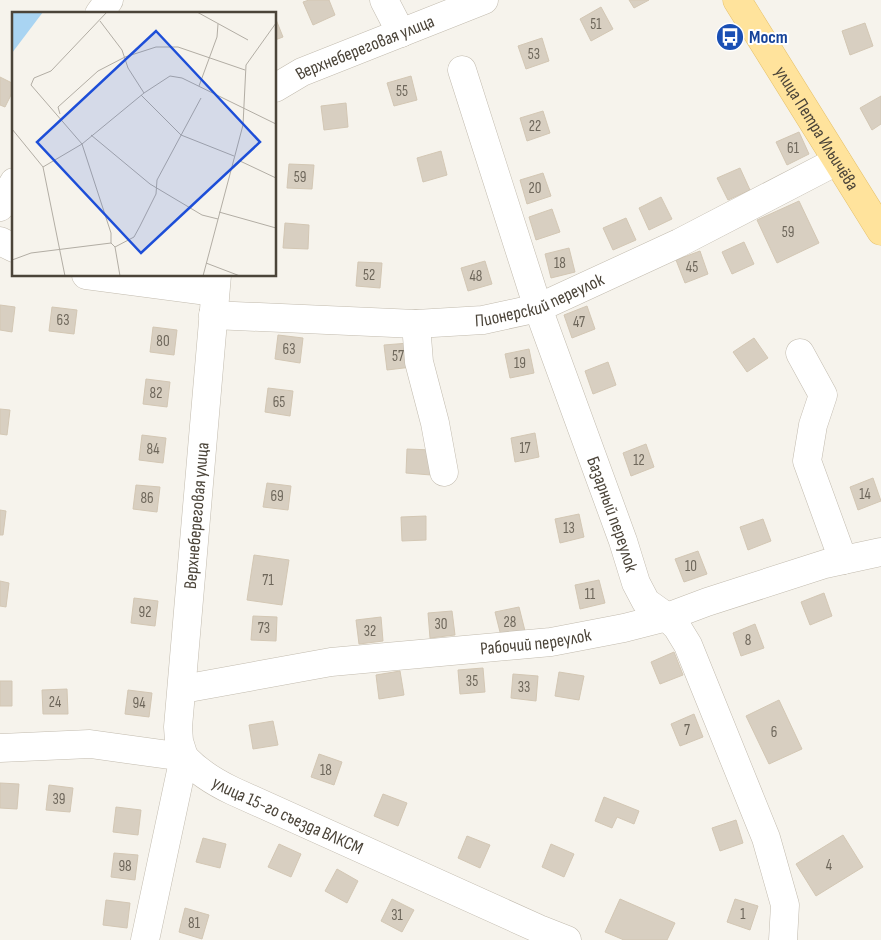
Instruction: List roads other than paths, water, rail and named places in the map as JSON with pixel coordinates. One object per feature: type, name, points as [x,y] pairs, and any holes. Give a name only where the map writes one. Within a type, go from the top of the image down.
[{"type":"main road","name":"улица Петра Ильичёва","points":[[738,0],[881,231]]},
{"type":"street","points":[[101,12],[109,0]]},
{"type":"street","points":[[384,0],[401,33]]},
{"type":"street","name":"Верхнебереговая улица","points":[[276,87],[302,72],[484,0]]},
{"type":"street","name":"Базарный переулок","points":[[462,70],[538,308],[623,541],[636,583],[646,602],[667,617],[677,627],[688,645],[766,838],[785,905],[783,940]]},
{"type":"street","name":"Пионерский переулок","points":[[93,276],[416,324],[483,320],[538,308],[679,243],[837,162]]},
{"type":"street","points":[[0,207],[12,186]]},
{"type":"street","points":[[0,241],[12,247]]},
{"type":"street","name":"Верхнебереговая улица","points":[[184,756],[179,741],[178,727],[215,294]]},
{"type":"street","points":[[416,324],[419,362],[435,423],[444,472]]},
{"type":"street","points":[[800,353],[824,395],[814,424],[807,461],[843,560]]},
{"type":"street","name":"Рабочий переулок","points":[[182,689],[331,662],[551,642],[624,628],[667,617],[825,564],[881,552]]},
{"type":"street","points":[[0,736],[32,747]]},
{"type":"street","points":[[0,748],[90,744],[184,756],[145,940]]},
{"type":"street","name":"улица 15-го съезда ВЛКСМ","points":[[184,756],[194,768],[210,780],[567,940]]},
{"type":"place","name":"Мост","points":[[730,37]]}]
